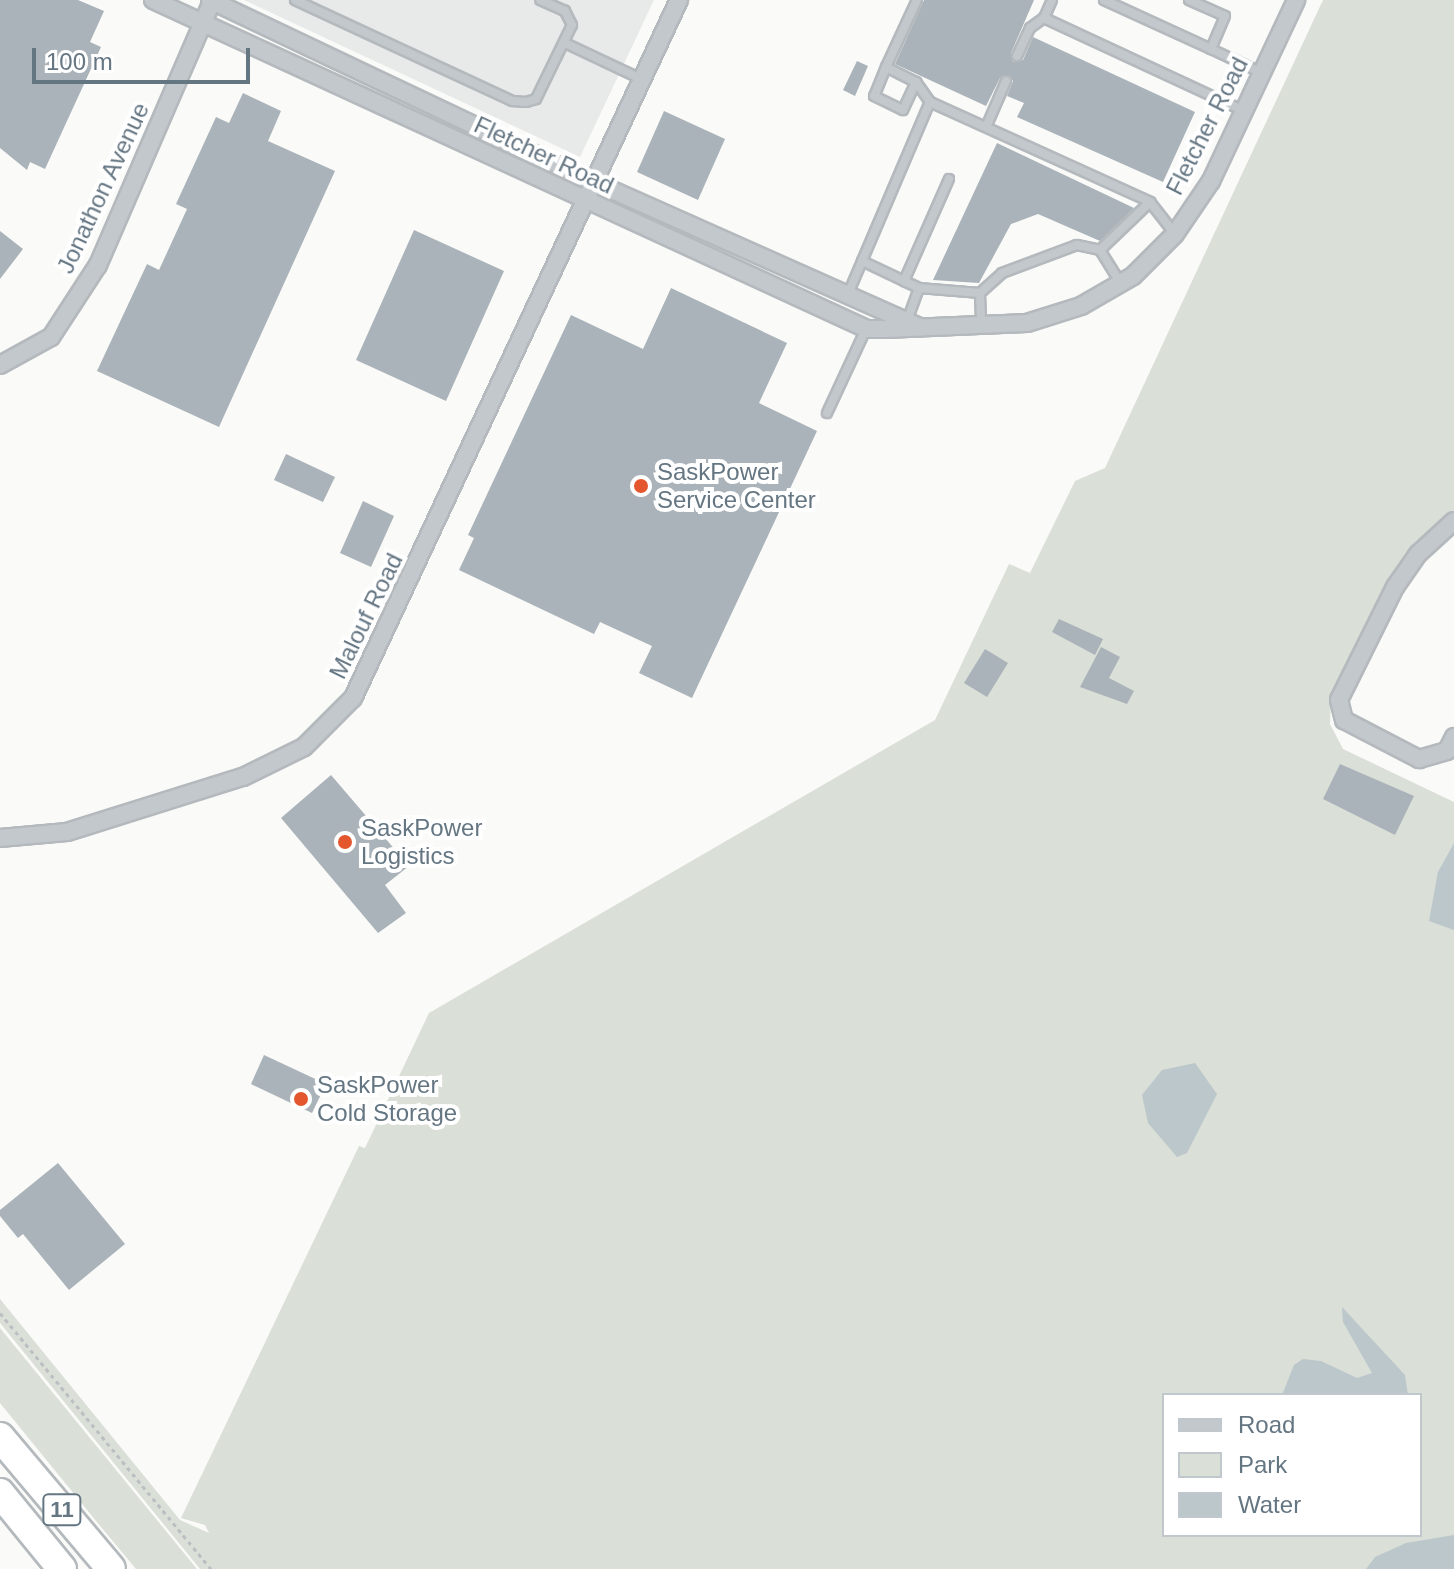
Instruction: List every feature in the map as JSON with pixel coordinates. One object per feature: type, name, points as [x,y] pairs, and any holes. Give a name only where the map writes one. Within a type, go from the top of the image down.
[{"type":"highway","name":"11","points":[[4,1441],[111,1569]]},
{"type":"highway","name":"11","points":[[0,1493],[62,1569]]},
{"type":"street","name":"Fletcher Road","points":[[153,0],[867,329],[914,324],[981,327],[1027,323],[1081,306],[1121,283],[1175,234],[1211,181],[1296,0]]},
{"type":"street","name":"Fletcher Road","points":[[212,0],[594,182],[914,324]]},
{"type":"street","name":"Jonathon Avenue","points":[[0,365],[51,337],[98,265],[212,0]]},
{"type":"street","name":"Malouf Road","points":[[0,838],[67,832],[243,777],[273,764],[326,730],[372,667],[679,0]]},
{"type":"street","points":[[1454,521],[1418,554],[1395,587],[1339,700],[1344,720],[1419,759],[1447,751],[1454,737]]},
{"type":"lane","points":[[302,1],[513,101],[536,99],[565,43],[571,17],[540,0]]},
{"type":"lane","points":[[916,82],[903,110],[874,96],[917,0]]},
{"type":"lane","points":[[1017,56],[1030,28],[1044,18],[1052,0]]},
{"type":"lane","points":[[1104,0],[1262,73]]},
{"type":"lane","points":[[1189,0],[1225,16],[1211,49]]},
{"type":"lane","points":[[1044,18],[1244,111]]},
{"type":"lane","points":[[565,43],[642,79]]},
{"type":"lane","points":[[886,67],[916,82],[930,102],[987,125],[1150,202],[1175,234]]},
{"type":"lane","points":[[987,125],[1006,81]]},
{"type":"lane","points":[[848,294],[930,102]]},
{"type":"lane","points":[[904,281],[949,179]]},
{"type":"lane","points":[[1100,250],[1150,202]]},
{"type":"lane","points":[[862,261],[919,288],[980,293],[1002,273],[1077,245],[1100,250],[1121,283]]},
{"type":"lane","points":[[914,324],[919,288]]},
{"type":"lane","points":[[980,293],[981,327]]},
{"type":"lane","points":[[827,413],[867,329]]},
{"type":"path","points":[[0,1313],[211,1569]]},
{"type":"shaded area","points":[[244,0],[654,0],[580,157]]},
{"type":"green space","points":[[1323,0],[1454,0],[1454,513],[1395,572],[1331,698],[1330,724],[1343,749],[1454,802],[1454,1569],[200,1569],[0,1323],[0,1299],[180,1520],[209,1533],[205,1525],[181,1518],[359,1146],[365,1148],[429,1013],[935,720],[1009,564],[1030,573],[1075,481],[1105,468]]},
{"type":"green space","points":[[0,1328],[197,1569],[136,1569],[101,1527],[0,1403]]},
{"type":"water","points":[[1454,843],[1454,930],[1429,921],[1438,872]]},
{"type":"water","points":[[1195,1063],[1217,1094],[1187,1153],[1177,1157],[1148,1123],[1142,1095],[1162,1070]]},
{"type":"water","points":[[1342,1307],[1405,1375],[1408,1393],[1283,1393],[1294,1365],[1303,1359],[1321,1361],[1357,1378],[1372,1373],[1343,1322]]},
{"type":"water","points":[[1454,1535],[1454,1569],[1366,1569],[1375,1557],[1406,1543]]},
{"type":"building","points":[[0,0],[78,0],[104,11],[90,42],[101,47],[45,169],[30,162],[27,170],[0,148]]},
{"type":"building","points":[[924,0],[1034,0],[1011,53],[1013,62],[1023,60],[1033,37],[1195,112],[1163,182],[1017,117],[1024,103],[1007,96],[1013,81],[1009,75],[1000,78],[986,106],[895,64]]},
{"type":"building","points":[[857,61],[868,66],[855,96],[843,90]]},
{"type":"building","points":[[243,93],[281,111],[268,141],[335,171],[219,427],[97,371],[147,264],[159,270],[187,209],[176,204],[216,117],[229,123]]},
{"type":"building","points":[[664,111],[725,139],[698,200],[637,172]]},
{"type":"building","points":[[997,143],[1134,208],[1100,241],[1038,214],[1011,224],[979,283],[933,280]]},
{"type":"building","points":[[414,230],[504,271],[446,401],[356,360]]},
{"type":"building","points":[[0,231],[23,249],[0,279]]},
{"type":"building","name":"SaskPower Service Center","points":[[671,288],[787,343],[759,403],[817,431],[692,698],[639,673],[652,646],[600,622],[594,634],[459,570],[474,538],[468,535],[571,315],[643,349]]},
{"type":"building","points":[[286,454],[335,477],[323,502],[274,480]]},
{"type":"building","points":[[363,501],[394,516],[371,567],[340,553]]},
{"type":"building","points":[[1059,619],[1103,639],[1095,655],[1052,632]]},
{"type":"building","points":[[1101,647],[1120,657],[1109,678],[1134,691],[1127,704],[1080,687]]},
{"type":"building","points":[[985,649],[1008,663],[987,697],[964,683]]},
{"type":"building","points":[[1340,764],[1414,796],[1395,835],[1323,799]]},
{"type":"building","name":"SaskPower Logistics","points":[[331,775],[409,866],[385,885],[406,913],[378,933],[281,818]]},
{"type":"building","name":"SaskPower Cold Storage","points":[[264,1055],[326,1084],[312,1113],[251,1084]]},
{"type":"building","points":[[58,1163],[125,1244],[69,1290],[23,1234],[18,1238],[0,1216],[0,1210]]},
{"type":"place","name":"SaskPower Service Center","points":[[641,486]]},
{"type":"place","name":"SaskPower Logistics","points":[[345,842]]},
{"type":"place","name":"SaskPower Cold Storage","points":[[301,1099]]}]
